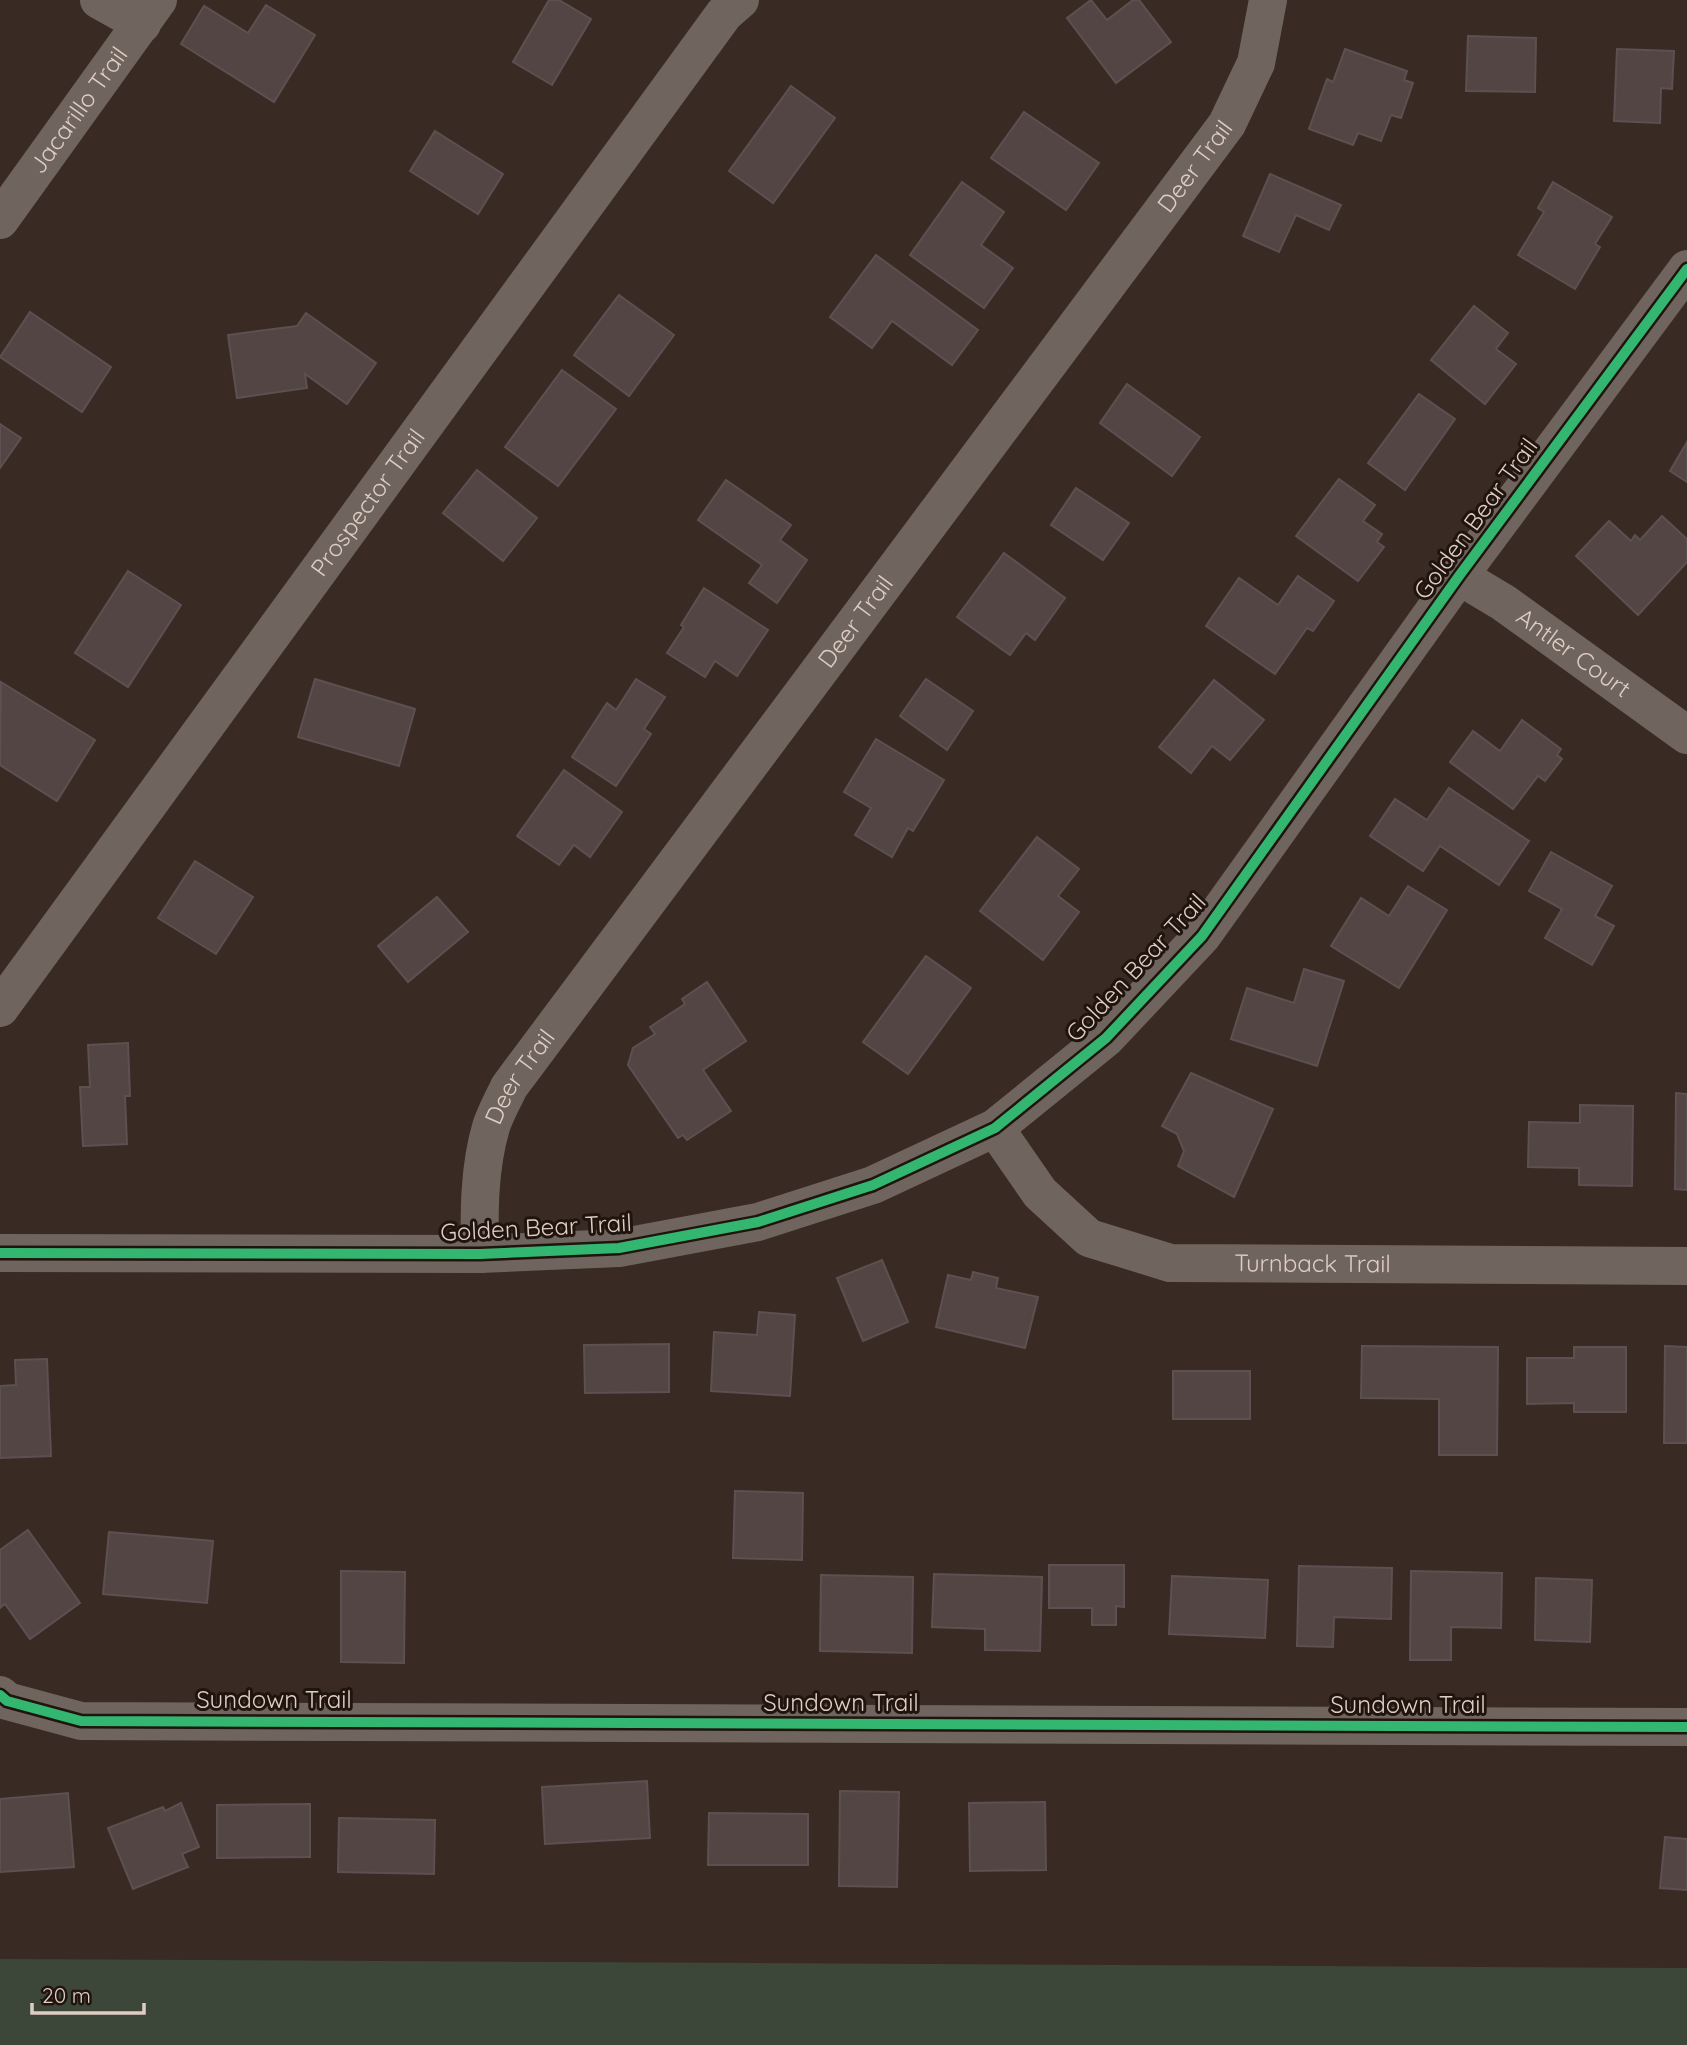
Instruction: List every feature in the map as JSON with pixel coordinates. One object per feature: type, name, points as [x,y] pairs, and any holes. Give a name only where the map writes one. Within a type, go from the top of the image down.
[{"type":"street","points":[[99,0],[150,12]]},
{"type":"street","name":"Prospector Trail","points":[[0,1008],[724,14],[740,0]]},
{"type":"street","name":"Deer Trail","points":[[480,1254],[482,1178],[488,1139],[509,1087],[1227,124],[1256,63],[1268,0]]},
{"type":"street","name":"Jacarillo Trail","points":[[0,220],[150,12]]},
{"type":"street","name":"Golden Bear Trail","points":[[0,1253],[480,1254],[619,1248],[758,1222],[873,1185],[995,1128],[1106,1038],[1202,936],[1459,576],[1675,313],[1687,269]]},
{"type":"street","name":"Antler Court","points":[[1459,576],[1504,603],[1687,734]]},
{"type":"street","name":"Turnback Trail","points":[[995,1128],[1040,1193],[1089,1238],[1170,1263],[1687,1266]]},
{"type":"street","name":"Sundown Trail","points":[[0,1695],[7,1701],[80,1721],[1687,1727]]},
{"type":"green space","points":[[0,1959],[1687,1968],[1687,2045],[0,2045]]},
{"type":"building","points":[[549,0],[559,0],[591,19],[552,85],[513,62]]},
{"type":"building","points":[[1091,0],[1107,20],[1133,0],[1139,0],[1171,42],[1116,83],[1067,18]]},
{"type":"building","points":[[266,5],[315,35],[274,102],[181,44],[204,6],[248,33]]},
{"type":"building","points":[[1468,36],[1536,38],[1535,92],[1466,91]]},
{"type":"building","points":[[1345,49],[1407,71],[1404,80],[1413,83],[1401,118],[1391,115],[1381,141],[1358,133],[1353,145],[1309,129],[1327,79],[1333,82]]},
{"type":"building","points":[[1617,49],[1674,51],[1672,89],[1661,88],[1660,123],[1614,121]]},
{"type":"building","points":[[791,86],[835,118],[773,203],[729,171]]},
{"type":"building","points":[[1024,112],[1099,163],[1066,210],[991,158]]},
{"type":"building","points":[[435,131],[503,174],[478,214],[410,171]]},
{"type":"building","points":[[1270,174],[1341,205],[1329,230],[1296,215],[1279,252],[1243,236]]},
{"type":"building","points":[[962,182],[1004,212],[981,245],[1013,268],[984,308],[910,255]]},
{"type":"building","points":[[1553,182],[1612,217],[1595,244],[1600,247],[1575,289],[1518,255],[1544,212],[1538,208]]},
{"type":"building","points":[[876,255],[978,330],[952,365],[892,321],[872,348],[830,317]]},
{"type":"building","points":[[619,295],[674,335],[629,396],[574,355]]},
{"type":"building","points":[[1474,306],[1508,333],[1496,349],[1516,364],[1485,404],[1431,360]]},
{"type":"building","points":[[30,312],[111,367],[82,412],[0,357]]},
{"type":"building","points":[[306,313],[376,363],[347,404],[305,374],[307,388],[237,398],[228,335],[297,326]]},
{"type":"building","points":[[562,370],[616,409],[558,486],[505,447]]},
{"type":"building","points":[[1127,384],[1200,437],[1172,476],[1100,423]]},
{"type":"building","points":[[1419,394],[1455,419],[1405,490],[1368,463]]},
{"type":"building","points":[[0,424],[21,438],[0,468]]},
{"type":"building","points":[[1687,442],[1687,482],[1670,471]]},
{"type":"building","points":[[477,470],[537,518],[503,561],[443,513]]},
{"type":"building","points":[[1339,479],[1375,505],[1363,521],[1382,534],[1377,542],[1384,547],[1358,581],[1296,536]]},
{"type":"building","points":[[726,480],[791,525],[780,540],[807,560],[777,603],[749,583],[762,565],[698,520]]},
{"type":"building","points":[[1076,488],[1129,523],[1103,560],[1051,525]]},
{"type":"building","points":[[1662,516],[1687,539],[1687,562],[1638,615],[1576,556],[1609,521],[1631,541],[1635,535],[1640,540]]},
{"type":"building","points":[[1004,553],[1065,598],[1035,640],[1026,633],[1010,655],[957,617]]},
{"type":"building","points":[[128,571],[181,605],[128,687],[75,653]]},
{"type":"building","points":[[1298,576],[1334,601],[1313,631],[1307,628],[1275,674],[1206,626],[1239,578],[1278,605]]},
{"type":"building","points":[[704,588],[768,630],[737,676],[715,661],[705,677],[667,653]]},
{"type":"building","points":[[315,679],[415,709],[399,766],[298,737]]},
{"type":"building","points":[[636,679],[665,697],[644,729],[651,734],[616,786],[572,757],[607,703],[616,710]]},
{"type":"building","points":[[926,679],[973,711],[947,750],[900,716]]},
{"type":"building","points":[[1214,680],[1264,720],[1230,760],[1212,746],[1191,773],[1159,747]]},
{"type":"building","points":[[1,682],[95,740],[57,801],[0,765]]},
{"type":"building","points":[[1522,720],[1561,749],[1557,755],[1562,759],[1545,781],[1538,776],[1513,809],[1450,762],[1473,731],[1500,751]]},
{"type":"building","points":[[876,739],[944,780],[913,831],[908,828],[892,857],[855,835],[871,808],[844,792]]},
{"type":"building","points":[[564,770],[622,812],[590,857],[574,845],[559,865],[517,836]]},
{"type":"building","points":[[1449,788],[1529,841],[1499,885],[1440,846],[1423,871],[1370,836],[1395,799],[1427,820]]},
{"type":"building","points":[[1037,837],[1079,869],[1058,896],[1079,912],[1043,960],[980,911]]},
{"type":"building","points":[[1551,852],[1612,886],[1595,916],[1614,926],[1592,965],[1545,938],[1562,909],[1529,891]]},
{"type":"building","points":[[195,861],[253,897],[216,954],[158,918]]},
{"type":"building","points":[[1408,886],[1447,910],[1399,988],[1331,946],[1361,898],[1389,916]]},
{"type":"building","points":[[437,897],[468,932],[408,982],[378,946]]},
{"type":"building","points":[[926,956],[971,988],[908,1074],[863,1042]]},
{"type":"building","points":[[1304,969],[1344,981],[1317,1066],[1231,1039],[1247,988],[1294,1003]]},
{"type":"building","points":[[707,982],[746,1041],[703,1070],[731,1111],[687,1140],[683,1135],[678,1138],[628,1065],[633,1048],[655,1034],[650,1027],[685,1004],[682,999]]},
{"type":"building","points":[[128,1043],[130,1096],[125,1096],[127,1144],[83,1146],[80,1087],[90,1087],[88,1045]]},
{"type":"building","points":[[1191,1073],[1273,1109],[1234,1197],[1178,1166],[1184,1151],[1177,1134],[1162,1126]]},
{"type":"building","points":[[1676,1093],[1687,1094],[1687,1190],[1675,1189]]},
{"type":"building","points":[[1580,1105],[1633,1106],[1632,1186],[1579,1185],[1579,1168],[1528,1167],[1529,1122],[1580,1123]]},
{"type":"building","points":[[882,1260],[908,1322],[863,1341],[837,1278]]},
{"type":"building","points":[[973,1272],[998,1278],[996,1288],[1038,1297],[1025,1348],[936,1327],[948,1275],[971,1280]]},
{"type":"building","points":[[759,1312],[795,1315],[790,1396],[711,1391],[714,1332],[757,1335]]},
{"type":"building","points":[[669,1344],[669,1392],[585,1393],[584,1345]]},
{"type":"building","points":[[1362,1346],[1498,1347],[1497,1455],[1439,1455],[1439,1399],[1361,1398]]},
{"type":"building","points":[[1665,1346],[1687,1347],[1687,1443],[1664,1443]]},
{"type":"building","points":[[1574,1347],[1626,1347],[1626,1412],[1574,1412],[1574,1403],[1527,1404],[1527,1358],[1574,1358]]},
{"type":"building","points":[[47,1359],[51,1456],[0,1458],[0,1386],[16,1385],[15,1360]]},
{"type":"building","points":[[1173,1371],[1250,1371],[1250,1419],[1173,1419]]},
{"type":"building","points":[[735,1491],[803,1493],[802,1560],[733,1558]]},
{"type":"building","points":[[28,1530],[80,1603],[30,1639],[5,1604],[0,1608],[0,1550]]},
{"type":"building","points":[[109,1532],[213,1541],[207,1603],[103,1594]]},
{"type":"building","points":[[1049,1565],[1124,1565],[1124,1607],[1116,1606],[1116,1625],[1092,1625],[1092,1608],[1049,1608]]},
{"type":"building","points":[[1299,1566],[1392,1568],[1391,1619],[1334,1617],[1333,1647],[1297,1646]]},
{"type":"building","points":[[341,1571],[405,1572],[404,1663],[341,1662]]},
{"type":"building","points":[[1411,1571],[1502,1573],[1501,1628],[1451,1627],[1451,1660],[1410,1660]]},
{"type":"building","points":[[934,1574],[1042,1577],[1040,1651],[985,1650],[985,1629],[932,1627]]},
{"type":"building","points":[[821,1575],[913,1577],[912,1653],[820,1651]]},
{"type":"building","points":[[1172,1576],[1268,1580],[1265,1638],[1169,1634]]},
{"type":"building","points":[[1536,1578],[1592,1580],[1590,1642],[1535,1640]]},
{"type":"building","points":[[647,1781],[650,1838],[545,1844],[542,1787]]},
{"type":"building","points":[[840,1791],[899,1792],[897,1887],[839,1886]]},
{"type":"building","points":[[68,1793],[74,1867],[0,1872],[0,1799]]},
{"type":"building","points":[[1045,1802],[1046,1870],[970,1871],[969,1803]]},
{"type":"building","points":[[181,1803],[199,1847],[182,1854],[188,1867],[133,1889],[108,1828],[163,1807],[165,1811]]},
{"type":"building","points":[[310,1804],[310,1857],[217,1858],[217,1805]]},
{"type":"building","points":[[709,1813],[808,1814],[808,1865],[708,1865]]},
{"type":"building","points":[[339,1818],[435,1820],[434,1874],[338,1872]]},
{"type":"building","points":[[1665,1837],[1687,1839],[1687,1890],[1660,1888]]},
{"type":"cycle path","points":[[0,1253],[480,1254],[619,1248],[758,1222],[873,1185],[995,1128],[1106,1038],[1202,936],[1459,576],[1687,269]]},
{"type":"cycle path","points":[[0,1695],[7,1701],[81,1721],[1687,1727]]}]
